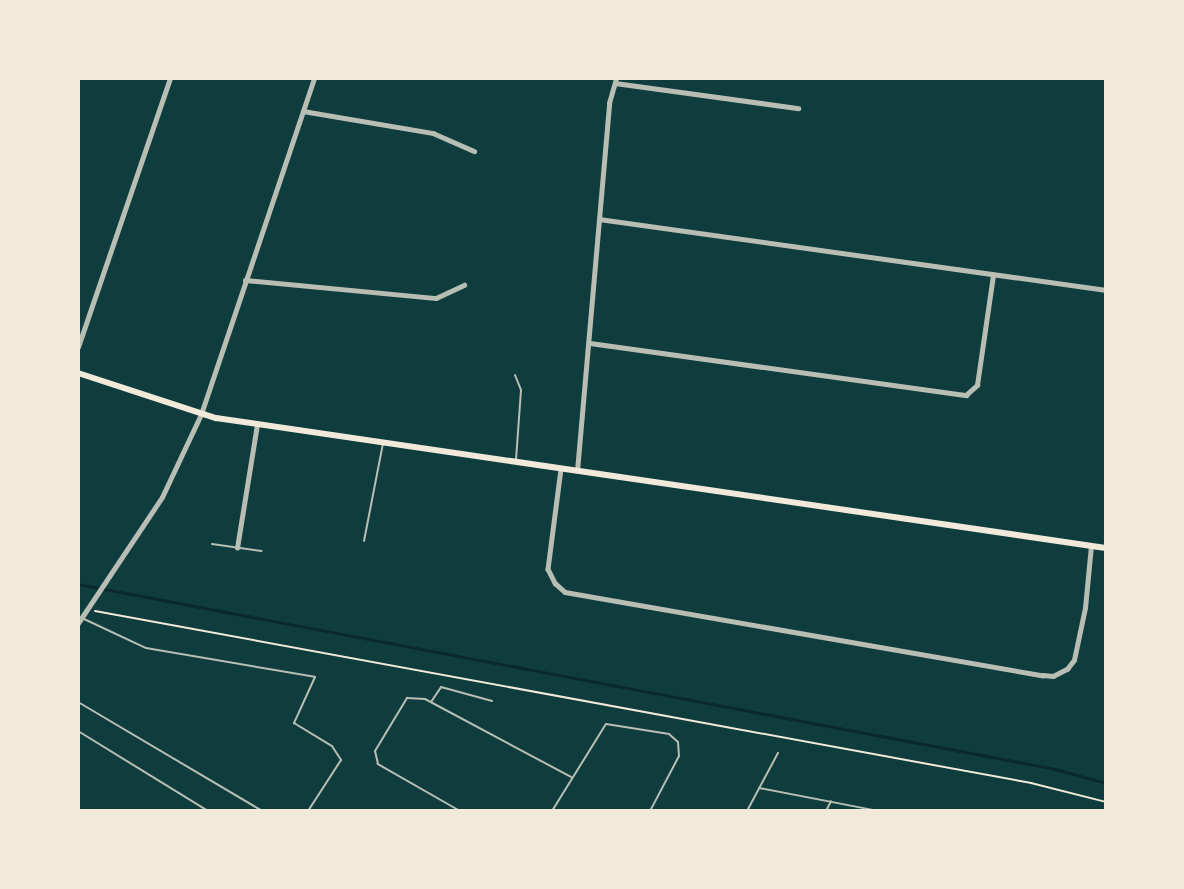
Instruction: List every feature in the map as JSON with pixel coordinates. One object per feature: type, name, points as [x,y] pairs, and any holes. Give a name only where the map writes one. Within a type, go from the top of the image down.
[{"type":"main road","points":[[78,373],[201,414],[257,424],[1106,549]]},
{"type":"street","points":[[78,347],[170,78]]},
{"type":"street","points":[[80,620],[107,574],[162,498],[201,414],[314,78]]},
{"type":"street","points":[[577,471],[590,343],[609,103],[615,81],[798,108]]},
{"type":"street","points":[[303,111],[433,133],[474,150]]},
{"type":"street","points":[[600,219],[1106,290]]},
{"type":"street","points":[[590,343],[966,395],[977,385],[993,274]]},
{"type":"street","points":[[245,280],[436,298],[464,285]]},
{"type":"street","points":[[237,548],[257,424]]},
{"type":"street","points":[[561,469],[549,569],[555,583],[565,592],[1043,675],[1053,676],[1067,669],[1074,660],[1085,608],[1091,546]]},
{"type":"lane","points":[[515,375],[521,390],[516,462]]},
{"type":"lane","points":[[364,541],[383,443]]},
{"type":"lane","points":[[212,544],[262,551]]},
{"type":"lane","points":[[80,620],[106,629],[146,648],[315,677],[294,723],[332,746],[341,760],[308,811]]},
{"type":"lane","points":[[430,702],[441,687],[492,701]]},
{"type":"lane","points":[[460,811],[378,764],[375,751],[406,698],[430,702],[571,777]]},
{"type":"lane","points":[[78,702],[262,811]]},
{"type":"lane","points":[[552,811],[606,724],[669,734],[678,742],[679,756],[650,811]]},
{"type":"lane","points":[[78,731],[208,811]]},
{"type":"lane","points":[[747,811],[778,753]]},
{"type":"lane","points":[[759,788],[878,811]]},
{"type":"lane","points":[[826,811],[831,801]]},
{"type":"path","points":[[87,606],[1031,783],[1106,802]]},
{"type":"waterway","points":[[78,584],[1055,769],[1106,783]]}]
